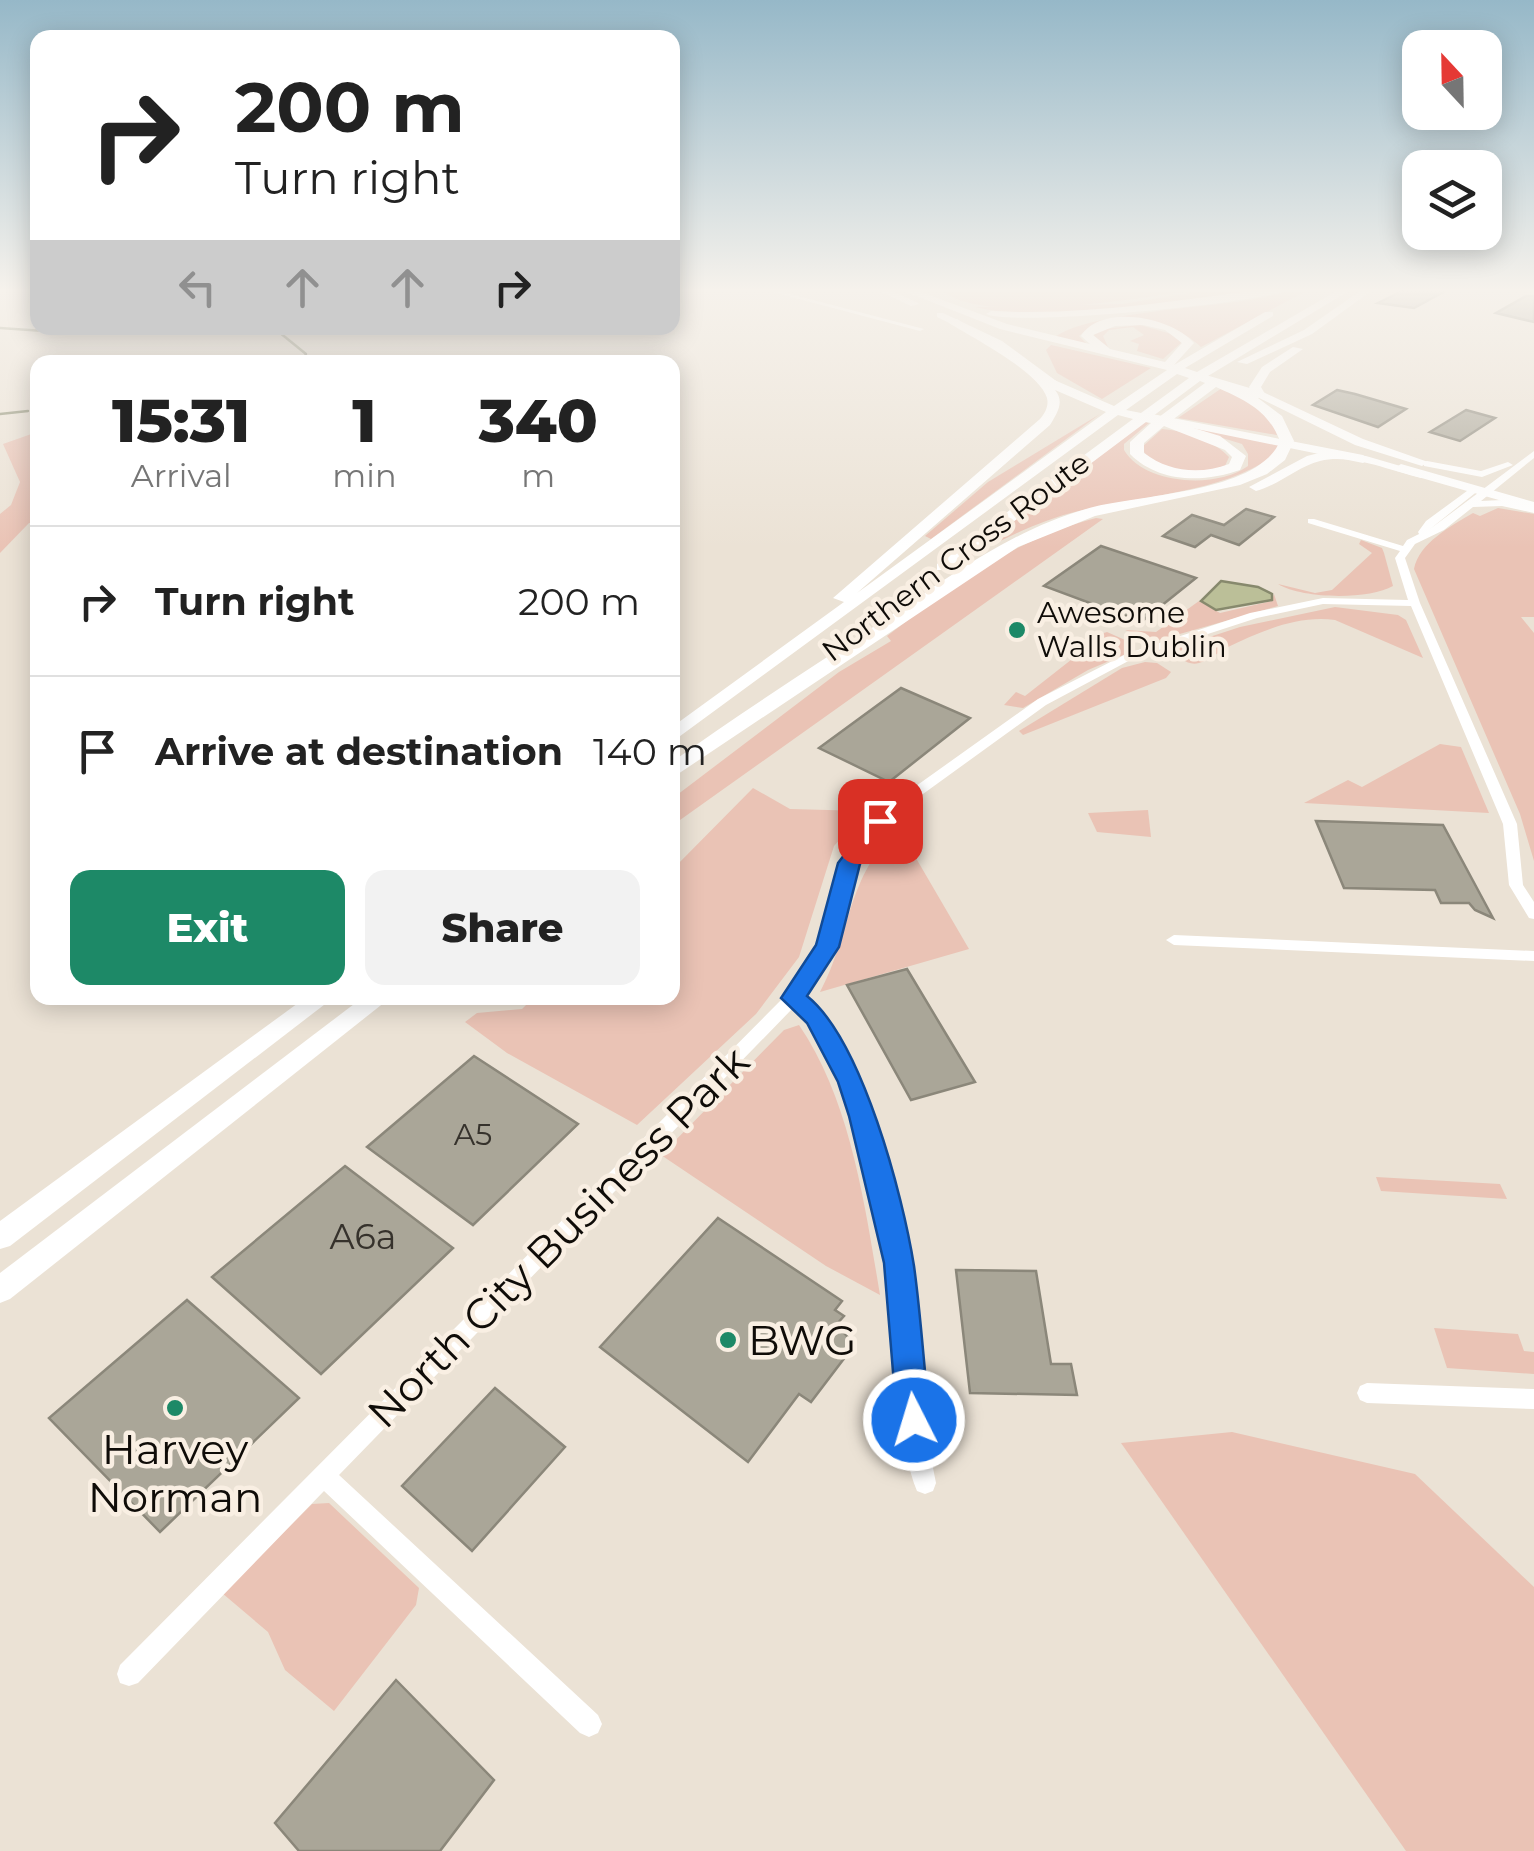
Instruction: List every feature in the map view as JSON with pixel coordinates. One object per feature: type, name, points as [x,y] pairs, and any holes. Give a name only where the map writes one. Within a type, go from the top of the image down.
[{"type":"highway","points":[[680,730],[745,683],[1053,410],[1053,396],[1032,375]]},
{"type":"highway","points":[[1037,375],[1094,410],[1175,420],[1228,444],[1240,462],[1213,474],[1182,474],[1154,466],[1135,448],[1150,431],[1175,420],[1207,378],[1217,375]]},
{"type":"highway","points":[[1056,375],[1094,410]]},
{"type":"highway","name":"Northern Cross Route","points":[[745,683],[1094,410],[1129,396],[1157,375]]},
{"type":"highway","points":[[742,720],[983,558],[1030,532],[1080,516],[1242,481],[1264,472],[1283,456],[1288,443],[1279,418],[1254,400],[1197,375]]},
{"type":"highway","name":"Northern Cross Route","points":[[680,766],[1160,402],[1190,382],[1211,375]]},
{"type":"highway","points":[[1259,394],[1255,387],[1263,375]]},
{"type":"highway","points":[[953,501],[1094,410]]},
{"type":"highway","points":[[1080,516],[1262,486],[1320,457],[1428,472]]},
{"type":"highway","points":[[0,1236],[312,1005]]},
{"type":"highway","points":[[0,1290],[369,1005]]},
{"type":"main road","points":[[1042,375],[1094,410],[1428,472],[1534,496]]},
{"type":"main road","points":[[1207,378],[1259,394],[1428,472]]},
{"type":"main road","points":[[1486,487],[1534,508]]},
{"type":"street","points":[[1422,533],[1440,528],[1534,440]]},
{"type":"street","points":[[1534,454],[1486,487],[1454,502],[1428,523],[1403,548],[1402,572],[1510,828],[1516,885],[1534,914]]},
{"type":"street","points":[[1428,472],[1479,474],[1499,471],[1508,465]]},
{"type":"street","points":[[1428,472],[1455,490],[1454,502]]},
{"type":"street","points":[[1468,504],[1502,503],[1534,508]]},
{"type":"street","points":[[1311,521],[1403,548]]},
{"type":"street","name":"North City Business Park","points":[[129,1674],[793,998],[827,947],[849,863],[880,821],[1030,710],[1130,656],[1254,615],[1310,603],[1414,603]]},
{"type":"street","points":[[1174,940],[1534,956]]},
{"type":"street","points":[[793,998],[816,1017],[851,1082],[862,1116],[899,1263],[916,1444],[925,1482]]},
{"type":"street","points":[[1367,1393],[1534,1399]]},
{"type":"street","points":[[324,1475],[590,1724]]},
{"type":"shaded area","points":[[1061,375],[1139,375],[1102,399]]},
{"type":"shaded area","points":[[1222,388],[1263,412],[1277,435],[1178,418]]},
{"type":"shaded area","points":[[1100,414],[931,539],[925,536],[988,482]]},
{"type":"shaded area","points":[[1145,422],[1149,423],[1124,444],[1124,450],[1134,462],[1164,477],[1218,478],[1248,466],[1248,454],[1242,444],[1180,425],[1278,445],[1276,454],[1232,477],[1063,515],[960,562]]},
{"type":"shaded area","points":[[1162,429],[1207,441],[1229,457],[1225,466],[1192,472],[1157,463],[1141,448]]},
{"type":"shaded area","points":[[30,434],[30,523],[0,553],[0,514],[11,505],[20,482],[3,444]]},
{"type":"shaded area","points":[[1498,508],[1534,514],[1534,617],[1521,617],[1534,633],[1534,861],[1520,814],[1414,569],[1422,551],[1446,530],[1473,513],[1480,516]]},
{"type":"shaded area","points":[[1103,519],[680,820],[680,793],[839,672],[891,641],[887,636],[937,599],[1011,552],[1066,527]]},
{"type":"shaded area","points":[[1361,540],[1382,548],[1393,586],[1368,594],[1335,596],[1303,593],[1278,584],[1315,593],[1332,590],[1372,553],[1359,544]]},
{"type":"shaded area","points":[[1221,581],[1258,587],[1272,594],[1272,600],[1216,610],[1201,601]]},
{"type":"shaded area","points":[[1274,594],[1278,606],[1155,641],[1125,630],[1156,632],[1199,601],[1220,613],[1272,601]]},
{"type":"shaded area","points":[[1335,607],[1398,615],[1406,620],[1423,658],[1335,620],[1321,619],[1267,630],[1199,663],[1184,660],[1173,649],[1240,627]]},
{"type":"shaded area","points":[[1107,632],[1125,640],[1133,651],[1088,670],[1023,708],[1004,705],[1016,692],[1025,696],[1090,645],[1081,640]]},
{"type":"shaded area","points":[[1157,663],[1171,672],[1166,678],[1023,735],[1019,731],[1122,668]]},
{"type":"shaded area","points":[[1440,744],[1461,747],[1489,813],[1304,803],[1348,780],[1362,787]]},
{"type":"shaded area","points":[[753,788],[790,809],[866,811],[834,846],[799,957],[756,1014],[637,1125],[507,1053],[465,1022],[477,1013],[522,1009],[526,1005],[680,1005],[680,862]]},
{"type":"shaded area","points":[[1148,810],[1151,837],[1097,832],[1088,813]]},
{"type":"shaded area","points":[[899,829],[969,949],[820,992],[859,885],[882,846]]},
{"type":"shaded area","points":[[799,1025],[817,1055],[844,1120],[880,1295],[826,1266],[661,1155],[784,1030]]},
{"type":"shaded area","points":[[1376,1177],[1500,1184],[1507,1199],[1381,1191]]},
{"type":"shaded area","points":[[1434,1328],[1518,1334],[1524,1351],[1534,1352],[1534,1374],[1447,1368]]},
{"type":"shaded area","points":[[1232,1432],[1415,1474],[1534,1587],[1534,1851],[1406,1851],[1121,1443]]},
{"type":"shaded area","points":[[329,1503],[419,1588],[416,1605],[334,1711],[285,1670],[268,1632],[222,1593],[312,1504]]},
{"type":"building","points":[[1337,390],[1406,409],[1378,427],[1313,405]]},
{"type":"building","points":[[1466,410],[1495,418],[1460,441],[1430,432]]},
{"type":"building","points":[[1246,509],[1274,517],[1239,545],[1211,535],[1195,547],[1163,536],[1192,515],[1224,525]]},
{"type":"building","points":[[1101,546],[1196,578],[1141,622],[1044,586]]},
{"type":"building","points":[[901,688],[970,718],[889,782],[819,748]]},
{"type":"building","points":[[1316,821],[1443,825],[1493,918],[1469,903],[1441,903],[1435,890],[1344,888]]},
{"type":"building","points":[[907,969],[975,1082],[911,1100],[847,985]]},
{"type":"building","points":[[474,1056],[578,1124],[473,1225],[367,1147]]},
{"type":"building","points":[[345,1166],[453,1248],[321,1374],[212,1277]]},
{"type":"building","name":"BWG","points":[[718,1218],[842,1301],[835,1310],[844,1316],[836,1325],[855,1344],[811,1402],[799,1394],[748,1462],[600,1347]]},
{"type":"building","points":[[956,1270],[1036,1271],[1051,1364],[1071,1364],[1077,1395],[970,1393]]},
{"type":"building","name":"Harvey Norman","points":[[187,1300],[299,1398],[160,1532],[49,1418]]},
{"type":"building","points":[[495,1388],[565,1447],[472,1551],[402,1486]]},
{"type":"building","points":[[396,1680],[494,1780],[440,1851],[299,1851],[275,1823]]},
{"type":"waterway","points":[[0,414],[28,411]]},
{"type":"place","name":"Awesome Walls Dublin","points":[[1017,630]]},
{"type":"place","name":"BWG","points":[[728,1340]]},
{"type":"place","name":"Harvey Norman","points":[[175,1408]]},
{"type":"route","points":[[880,821],[849,863],[827,947],[793,998],[816,1017],[851,1082],[862,1116],[899,1263],[914,1420]]}]
